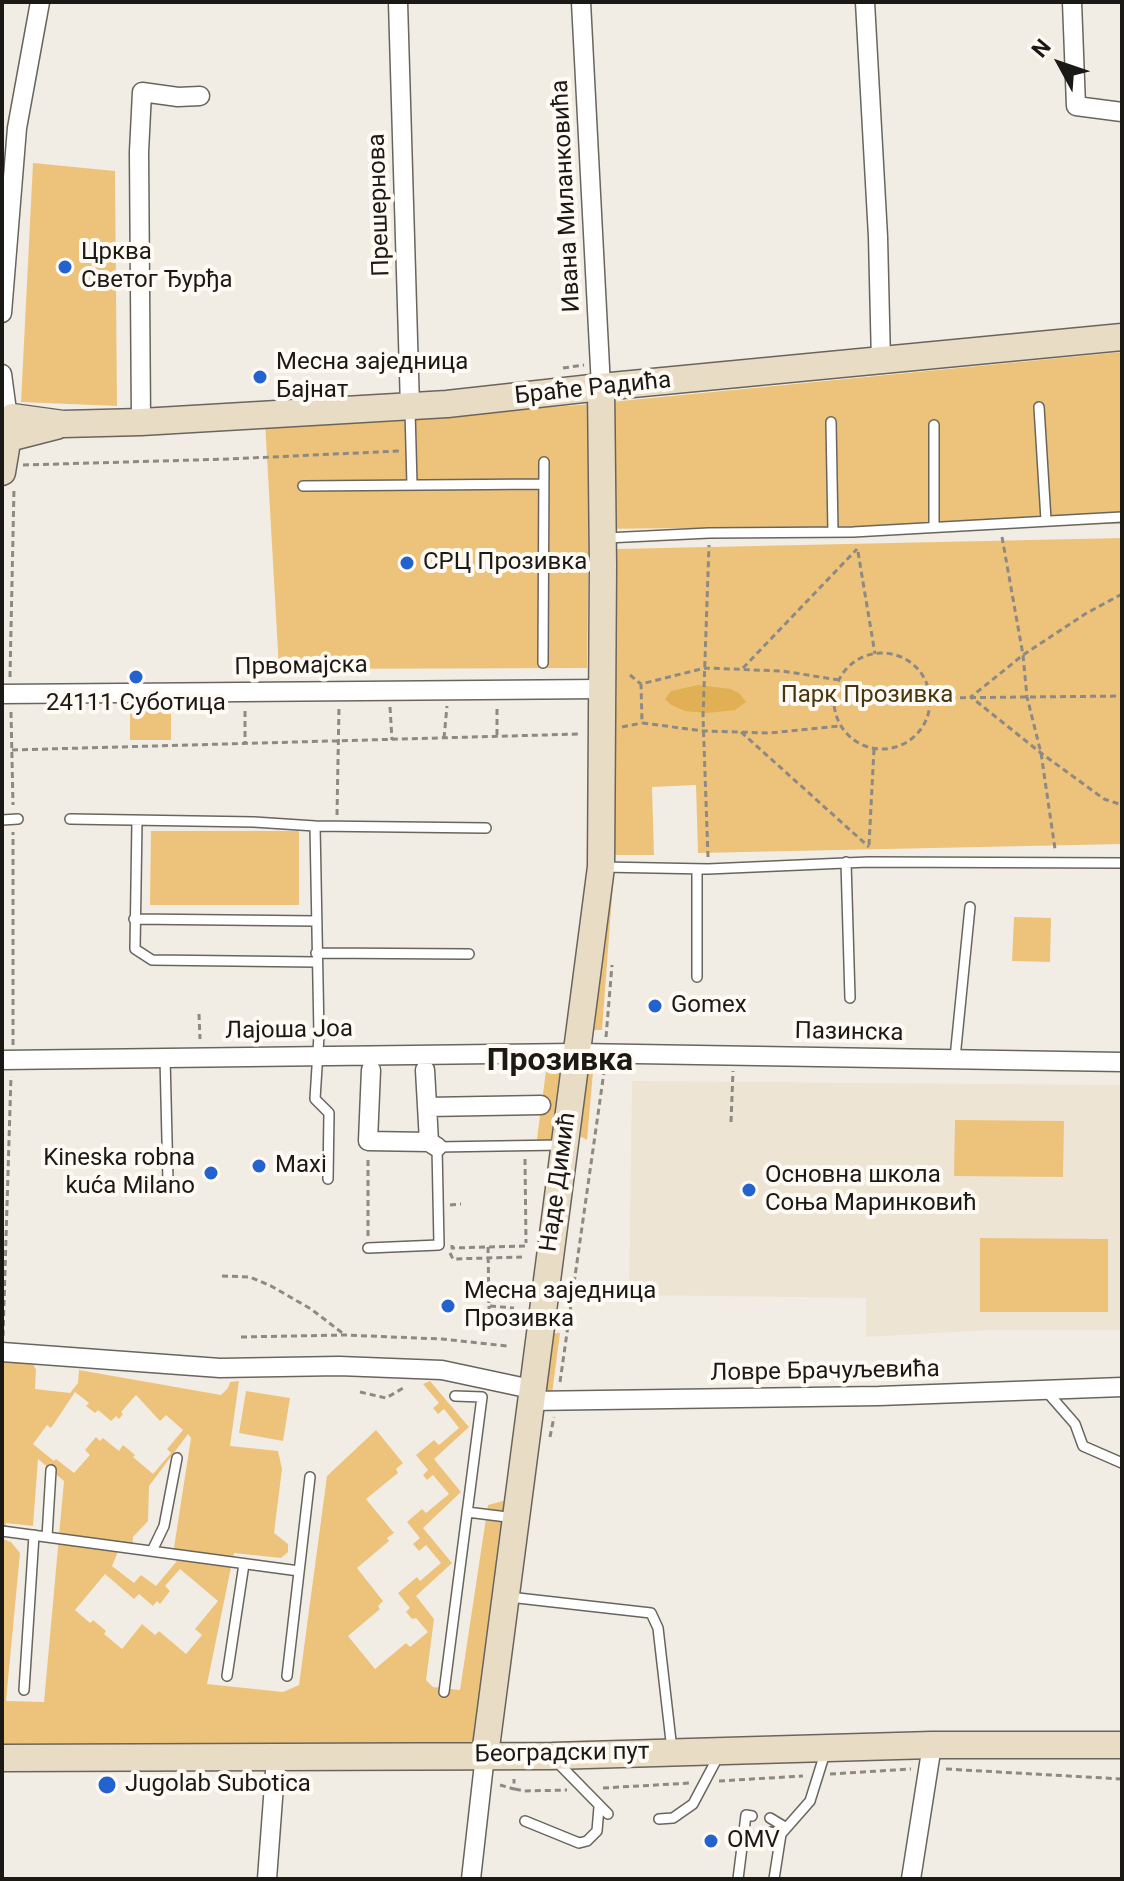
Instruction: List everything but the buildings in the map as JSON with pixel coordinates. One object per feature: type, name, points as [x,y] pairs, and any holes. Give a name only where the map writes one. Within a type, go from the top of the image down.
[{"type":"street","points":[[2,313],[4,258],[17,128],[40,2]]},
{"type":"street","name":"Прешернова","points":[[398,2],[410,407]]},
{"type":"street","name":"Ивана Миланковића","points":[[581,2],[601,387]]},
{"type":"street","points":[[865,2],[878,237],[881,362]]},
{"type":"street","points":[[1072,2],[1076,106],[1122,112]]},
{"type":"street","points":[[141,422],[139,173],[142,92],[178,97],[200,96]]},
{"type":"street","name":"Браће Радића","points":[[8,443],[63,424],[410,407],[1122,337]]},
{"type":"street","points":[[2,374],[8,443]]},
{"type":"street","name":"Наде Димић","points":[[471,1879],[530,1395],[601,867],[601,387]]},
{"type":"street","name":"Првомајска","points":[[6,694],[601,689]]},
{"type":"street","name":"Лајоша Јоа","points":[[8,1060],[576,1053]]},
{"type":"street","name":"Пазинска","points":[[576,1053],[1122,1062]]},
{"type":"street","points":[[371,1070],[368,1141],[433,1144],[425,1070]]},
{"type":"street","points":[[427,1107],[541,1105]]},
{"type":"street","name":"Ловре Брачуљевића","points":[[2,1352],[220,1368],[339,1366],[442,1370],[530,1395],[879,1396],[1122,1387]]},
{"type":"street","points":[[911,1879],[932,1745]]},
{"type":"street","name":"Београдски пут","points":[[2,1758],[552,1756],[932,1745],[1122,1745]]},
{"type":"street","points":[[267,1879],[276,1758]]},
{"type":"lane","points":[[410,407],[412,485]]},
{"type":"lane","points":[[1039,407],[1046,520]]},
{"type":"lane","points":[[831,422],[833,532]]},
{"type":"lane","points":[[934,425],[934,526]]},
{"type":"lane","points":[[543,663],[544,462]]},
{"type":"lane","points":[[303,486],[543,484]]},
{"type":"lane","points":[[603,538],[709,533],[853,532],[1122,517]]},
{"type":"lane","points":[[543,564],[603,566]]},
{"type":"lane","points":[[70,819],[486,828]]},
{"type":"lane","points":[[2,820],[16,820]]},
{"type":"lane","points":[[137,821],[135,949],[152,960],[469,954]]},
{"type":"lane","points":[[315,826],[319,1035],[315,1099],[329,1113],[328,1179]]},
{"type":"lane","points":[[601,867],[708,869],[846,862],[1122,863]]},
{"type":"lane","points":[[846,862],[850,998]]},
{"type":"lane","points":[[697,869],[697,977]]},
{"type":"lane","points":[[955,1058],[970,907]]},
{"type":"lane","points":[[134,919],[316,921]]},
{"type":"lane","points":[[165,1058],[168,1181]]},
{"type":"lane","points":[[368,1248],[439,1245],[433,1144],[564,1145]]},
{"type":"lane","points":[[1045,1390],[1075,1424],[1083,1446],[1122,1463]]},
{"type":"lane","points":[[444,1692],[482,1397],[455,1396]]},
{"type":"lane","points":[[152,1551],[164,1526],[177,1458]]},
{"type":"lane","points":[[47,1537],[51,1470]]},
{"type":"lane","points":[[287,1676],[310,1477]]},
{"type":"lane","points":[[467,1512],[516,1518]]},
{"type":"lane","points":[[2,1531],[299,1571]]},
{"type":"lane","points":[[24,1690],[34,1535]]},
{"type":"lane","points":[[227,1676],[244,1564]]},
{"type":"lane","points":[[506,1596],[651,1613],[658,1628],[672,1753]]},
{"type":"lane","points":[[771,1875],[781,1840],[810,1801],[827,1748]]},
{"type":"lane","points":[[659,1819],[673,1818],[693,1804],[721,1751]]},
{"type":"lane","points":[[525,1821],[579,1843],[587,1841],[597,1831],[604,1810],[552,1756]]},
{"type":"lane","points":[[741,1873],[747,1834],[746,1815],[752,1816]]},
{"type":"lane","points":[[770,1818],[781,1840]]},
{"type":"lane","points":[[781,1840],[767,1842],[781,1840]]},
{"type":"path","points":[[2,1352],[16,820],[6,694],[11,569],[8,443],[229,459],[411,450]]},
{"type":"path","points":[[999,522],[1023,655],[1027,697],[1041,753],[1057,861]]},
{"type":"path","points":[[853,532],[875,654]]},
{"type":"path","points":[[708,869],[703,683],[709,533]]},
{"type":"path","points":[[743,668],[857,549]]},
{"type":"path","points":[[971,697],[1023,655],[1122,594]]},
{"type":"path","points":[[875,654],[896,655],[909,661],[920,671],[930,698],[929,712],[914,737],[889,749],[874,749],[854,741],[840,726],[835,712],[834,698],[839,680],[855,661],[875,654]]},
{"type":"path","points":[[641,684],[705,668],[743,668],[839,680]]},
{"type":"path","points":[[630,675],[641,684],[642,723]]},
{"type":"path","points":[[444,738],[449,690]]},
{"type":"path","points":[[496,690],[497,737]]},
{"type":"path","points":[[336,826],[340,691]]},
{"type":"path","points":[[388,691],[392,740]]},
{"type":"path","points":[[245,692],[245,743]]},
{"type":"path","points":[[930,698],[1122,696]]},
{"type":"path","points":[[971,697],[1104,799],[1122,805]]},
{"type":"path","points":[[12,750],[566,736],[642,723],[704,731],[770,733],[840,726]]},
{"type":"path","points":[[741,732],[869,847],[874,749]]},
{"type":"path","points":[[199,1014],[200,1039]]},
{"type":"path","points":[[731,1122],[733,1055]]},
{"type":"path","points":[[368,1141],[368,1248]]},
{"type":"path","points":[[452,1248],[526,1245],[525,1156],[534,1156]]},
{"type":"path","points":[[450,1205],[461,1204]]},
{"type":"path","points":[[452,1234],[450,1253],[453,1259],[522,1257]]},
{"type":"path","points":[[488,1247],[489,1330]]},
{"type":"path","points":[[222,1276],[250,1277],[271,1286],[311,1309],[345,1335]]},
{"type":"path","points":[[489,1306],[514,1308]]},
{"type":"path","points":[[241,1337],[345,1335],[442,1339],[507,1346]]},
{"type":"path","points":[[360,1392],[386,1398],[410,1384]]},
{"type":"shaded area","points":[[698,685],[731,689],[746,702],[735,710],[707,713],[685,711],[665,699],[671,691]]},
{"type":"shaded area","points":[[632,1081],[1121,1085],[1120,1330],[990,1330],[866,1337],[866,1298],[629,1295]]},
{"type":"green space","points":[[33,163],[115,171],[117,406],[21,402]]},
{"type":"green space","points":[[1122,352],[1122,524],[589,529],[587,668],[279,669],[265,421],[399,417],[580,405]]},
{"type":"green space","name":"Парк Прозивка","points":[[1122,538],[1122,844],[698,853],[696,785],[652,787],[654,855],[611,855],[617,549]]},
{"type":"green space","points":[[171,710],[171,740],[130,740],[130,711]]},
{"type":"green space","points":[[151,831],[299,831],[299,905],[150,905]]},
{"type":"green space","points":[[614,870],[602,1030],[593,1030],[587,1025]]},
{"type":"green space","points":[[1014,917],[1051,918],[1050,962],[1012,961]]},
{"type":"green space","points":[[546,1071],[593,1072],[587,1140],[567,1129],[564,1145],[536,1146]]},
{"type":"green space","points":[[955,1120],[1064,1121],[1063,1177],[954,1176]]},
{"type":"green space","points":[[980,1238],[1108,1239],[1108,1312],[980,1312]]},
{"type":"green space","points":[[560,1333],[551,1401],[530,1401],[539,1334]]},
{"type":"green space","points":[[2,1352],[29,1355],[36,1370],[35,1389],[70,1393],[78,1383],[79,1370],[221,1395],[230,1382],[239,1381],[230,1446],[278,1451],[282,1469],[274,1533],[288,1544],[288,1552],[281,1558],[234,1553],[207,1684],[283,1692],[299,1685],[327,1476],[376,1430],[403,1463],[396,1469],[398,1473],[366,1499],[394,1533],[357,1568],[383,1601],[378,1606],[380,1609],[348,1636],[375,1669],[406,1643],[410,1647],[428,1632],[406,1612],[410,1608],[398,1593],[417,1577],[420,1581],[441,1563],[426,1545],[419,1551],[413,1544],[420,1538],[407,1522],[422,1509],[426,1513],[449,1494],[433,1475],[427,1480],[423,1475],[428,1470],[416,1455],[434,1440],[439,1445],[459,1428],[444,1409],[438,1414],[433,1408],[439,1403],[423,1384],[430,1381],[469,1427],[434,1459],[461,1492],[423,1528],[452,1563],[416,1596],[434,1619],[426,1680],[433,1687],[460,1690],[488,1505],[518,1497],[485,1755],[2,1758]],"holes":[[[75,1392],[89,1403],[86,1406],[95,1413],[98,1410],[111,1421],[116,1416],[119,1419],[123,1414],[121,1412],[136,1395],[160,1421],[166,1415],[183,1430],[167,1449],[171,1453],[153,1474],[123,1445],[119,1451],[103,1438],[100,1441],[96,1437],[85,1450],[90,1455],[74,1473],[33,1444],[47,1425],[51,1428]],[[188,1434],[191,1438],[173,1554],[181,1556],[156,1586],[141,1575],[134,1583],[112,1566],[120,1547],[132,1549],[133,1537],[148,1521],[149,1486]],[[38,1459],[64,1481],[44,1702],[6,1701],[20,1553],[11,1542],[3,1539],[6,1523],[33,1526]],[[180,1569],[218,1601],[195,1629],[202,1635],[186,1654],[159,1631],[155,1635],[142,1624],[122,1649],[93,1620],[90,1623],[75,1610],[105,1574],[134,1599],[139,1594],[153,1606],[157,1601],[160,1604],[170,1591],[165,1586]]]},
{"type":"green space","points":[[246,1391],[290,1398],[283,1441],[239,1433]]},
{"type":"place","name":"Црква Светог Ђурђа","points":[[65,267]]},
{"type":"place","name":"Месна заједница Бајнат","points":[[260,377]]},
{"type":"place","name":"СРЦ Прозивка","points":[[407,563]]},
{"type":"place","name":"24111 Суботица","points":[[136,677]]},
{"type":"place","name":"Gomex","points":[[655,1006]]},
{"type":"place","name":"Maxi","points":[[259,1166]]},
{"type":"place","name":"Kineska robna kuća Milano","points":[[211,1173]]},
{"type":"place","name":"Основна школа Соња Маринковић","points":[[749,1190]]},
{"type":"place","name":"Месна заједница Прозивка","points":[[448,1306]]},
{"type":"place","name":"Jugolab Subotica","points":[[107,1785]]},
{"type":"place","name":"OMV","points":[[711,1841]]},
{"type":"district","name":"Прозивка","points":[[560,1062]]}]
